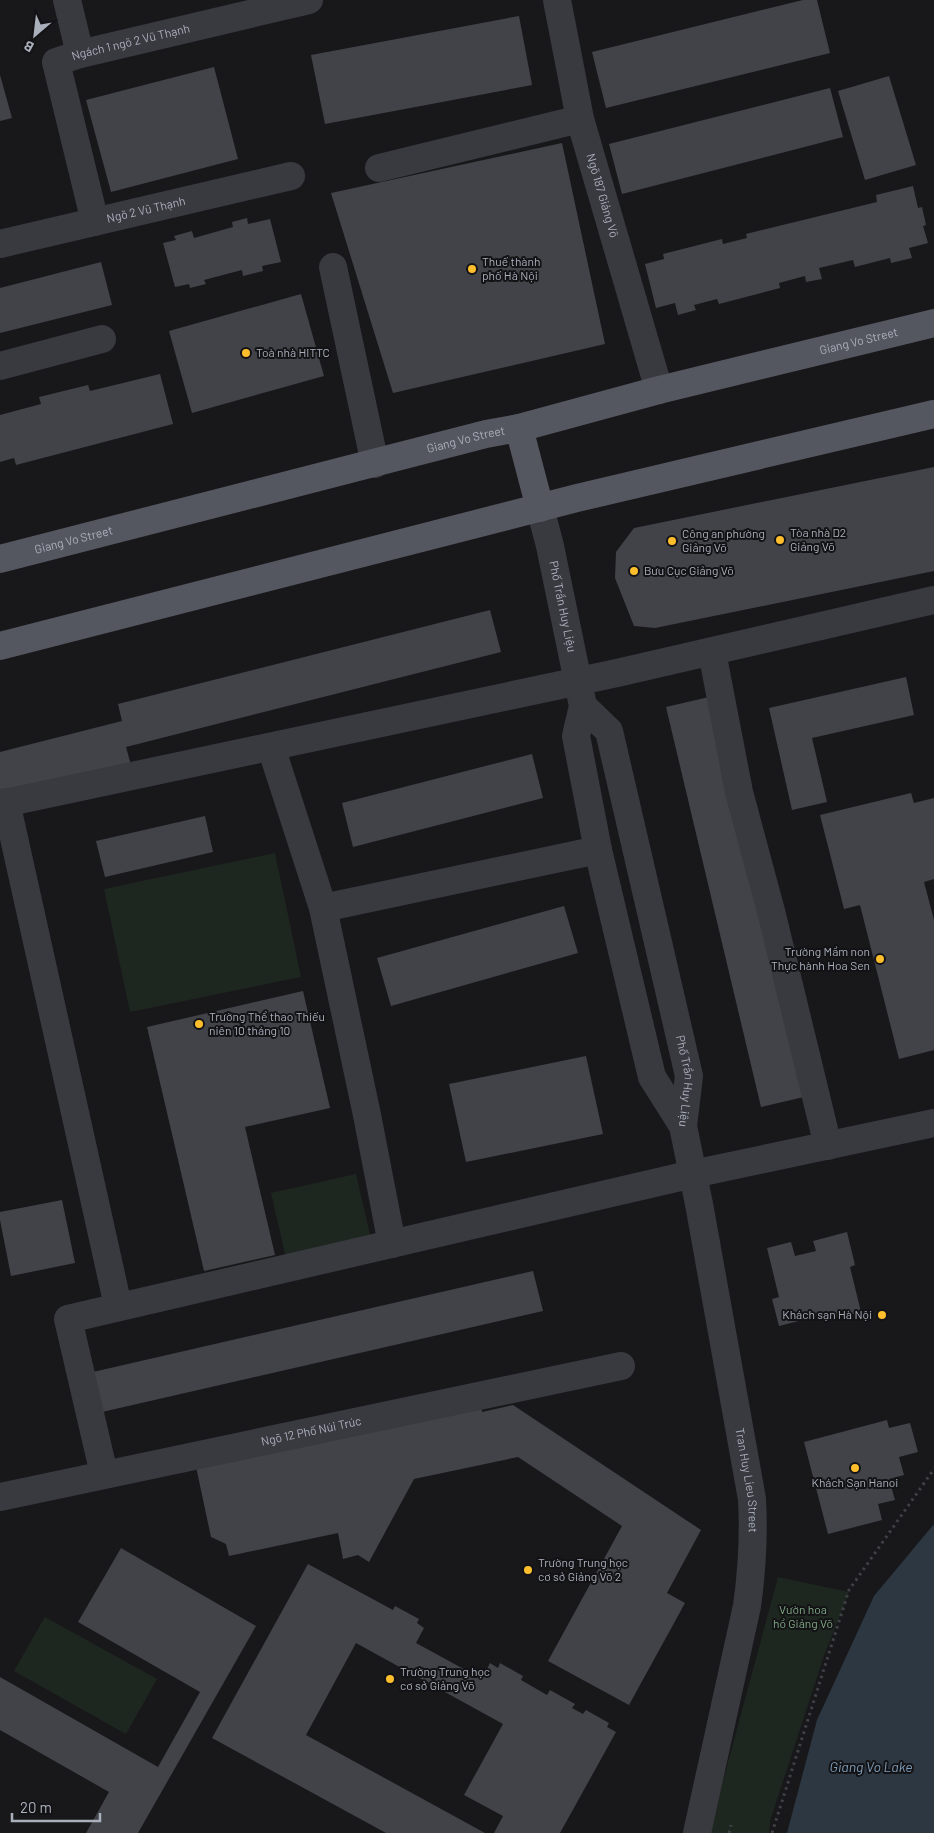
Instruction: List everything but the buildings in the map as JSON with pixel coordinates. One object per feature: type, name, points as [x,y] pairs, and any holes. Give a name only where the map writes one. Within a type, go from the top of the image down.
[{"type":"main road","name":"Giang Vo Street","points":[[0,559],[486,434],[519,428],[659,390],[934,322]]},
{"type":"main road","points":[[0,646],[540,508],[934,414]]},
{"type":"main road","points":[[519,428],[540,508]]},
{"type":"street","points":[[67,0],[80,54]]},
{"type":"street","name":"Ngách 1 ngõ 2 Vũ Thạnh","points":[[95,222],[56,62],[80,54],[310,0]]},
{"type":"street","name":"Ngõ 187 Giảng Võ","points":[[557,0],[580,119],[659,390]]},
{"type":"street","points":[[379,168],[580,119]]},
{"type":"street","name":"Ngõ 2 Vũ Thạnh","points":[[0,244],[291,176]]},
{"type":"street","points":[[333,267],[375,464]]},
{"type":"street","points":[[0,366],[102,339]]},
{"type":"street","name":"Phố Trần Huy Liệu","points":[[540,508],[550,546],[581,694],[576,736],[598,850],[652,1077],[683,1126]]},
{"type":"street","points":[[118,1306],[3,803],[271,747],[581,694],[712,652],[934,600]]},
{"type":"street","points":[[712,652],[739,792],[772,915],[828,1146]]},
{"type":"street","name":"Phố Trần Huy Liệu","points":[[581,694],[608,731],[690,1076],[683,1126]]},
{"type":"street","points":[[271,747],[324,908],[392,1244]]},
{"type":"street","points":[[324,908],[598,850]]},
{"type":"street","points":[[104,1474],[68,1319],[693,1174],[934,1123]]},
{"type":"street","name":"Tran Huy Lieu Street","points":[[683,1126],[752,1499],[754,1532],[752,1572],[746,1606],[697,1833]]},
{"type":"street","name":"Ngõ 12 Phố Núi Trúc","points":[[0,1497],[621,1366]]},
{"type":"path","points":[[772,1833],[849,1590],[934,1469]]},
{"type":"green space","points":[[275,853],[301,977],[130,1012],[104,889]]},
{"type":"green space","points":[[356,1174],[371,1239],[286,1258],[271,1193]]},
{"type":"green space","name":"Vườn hoa hồ Giảng Võ","points":[[778,1577],[849,1592],[824,1656],[770,1821],[769,1833],[709,1833]]},
{"type":"green space","points":[[45,1617],[157,1679],[126,1734],[14,1671]]},
{"type":"water","name":"Giang Vo Lake","points":[[934,1524],[934,1833],[787,1833],[817,1720],[874,1596]]},
{"type":"place","name":"Thuế thành phố Hà Nội","points":[[472,269]]},
{"type":"place","name":"Toà nhà HITTC","points":[[246,353]]},
{"type":"place","name":"Tòa nhà D2 Giảng Võ","points":[[780,540]]},
{"type":"place","name":"Công an phường Giảng Võ","points":[[672,541]]},
{"type":"place","name":"Bưu Cục Giảng Võ","points":[[634,571]]},
{"type":"place","name":"Trường Mầm non Thực hành Hoa Sen","points":[[880,959]]},
{"type":"place","name":"Trường Thể thao Thiếu niên 10 tháng 10","points":[[199,1024]]},
{"type":"place","name":"Khách sạn Hà Nội","points":[[882,1315]]},
{"type":"place","name":"Khách Sạn Hanoi","points":[[855,1468]]},
{"type":"place","name":"Trường Trung học cơ sở Giảng Võ 2","points":[[528,1570]]},
{"type":"place","name":"Trường Trung học cơ sở Giảng Võ","points":[[390,1679]]}]
